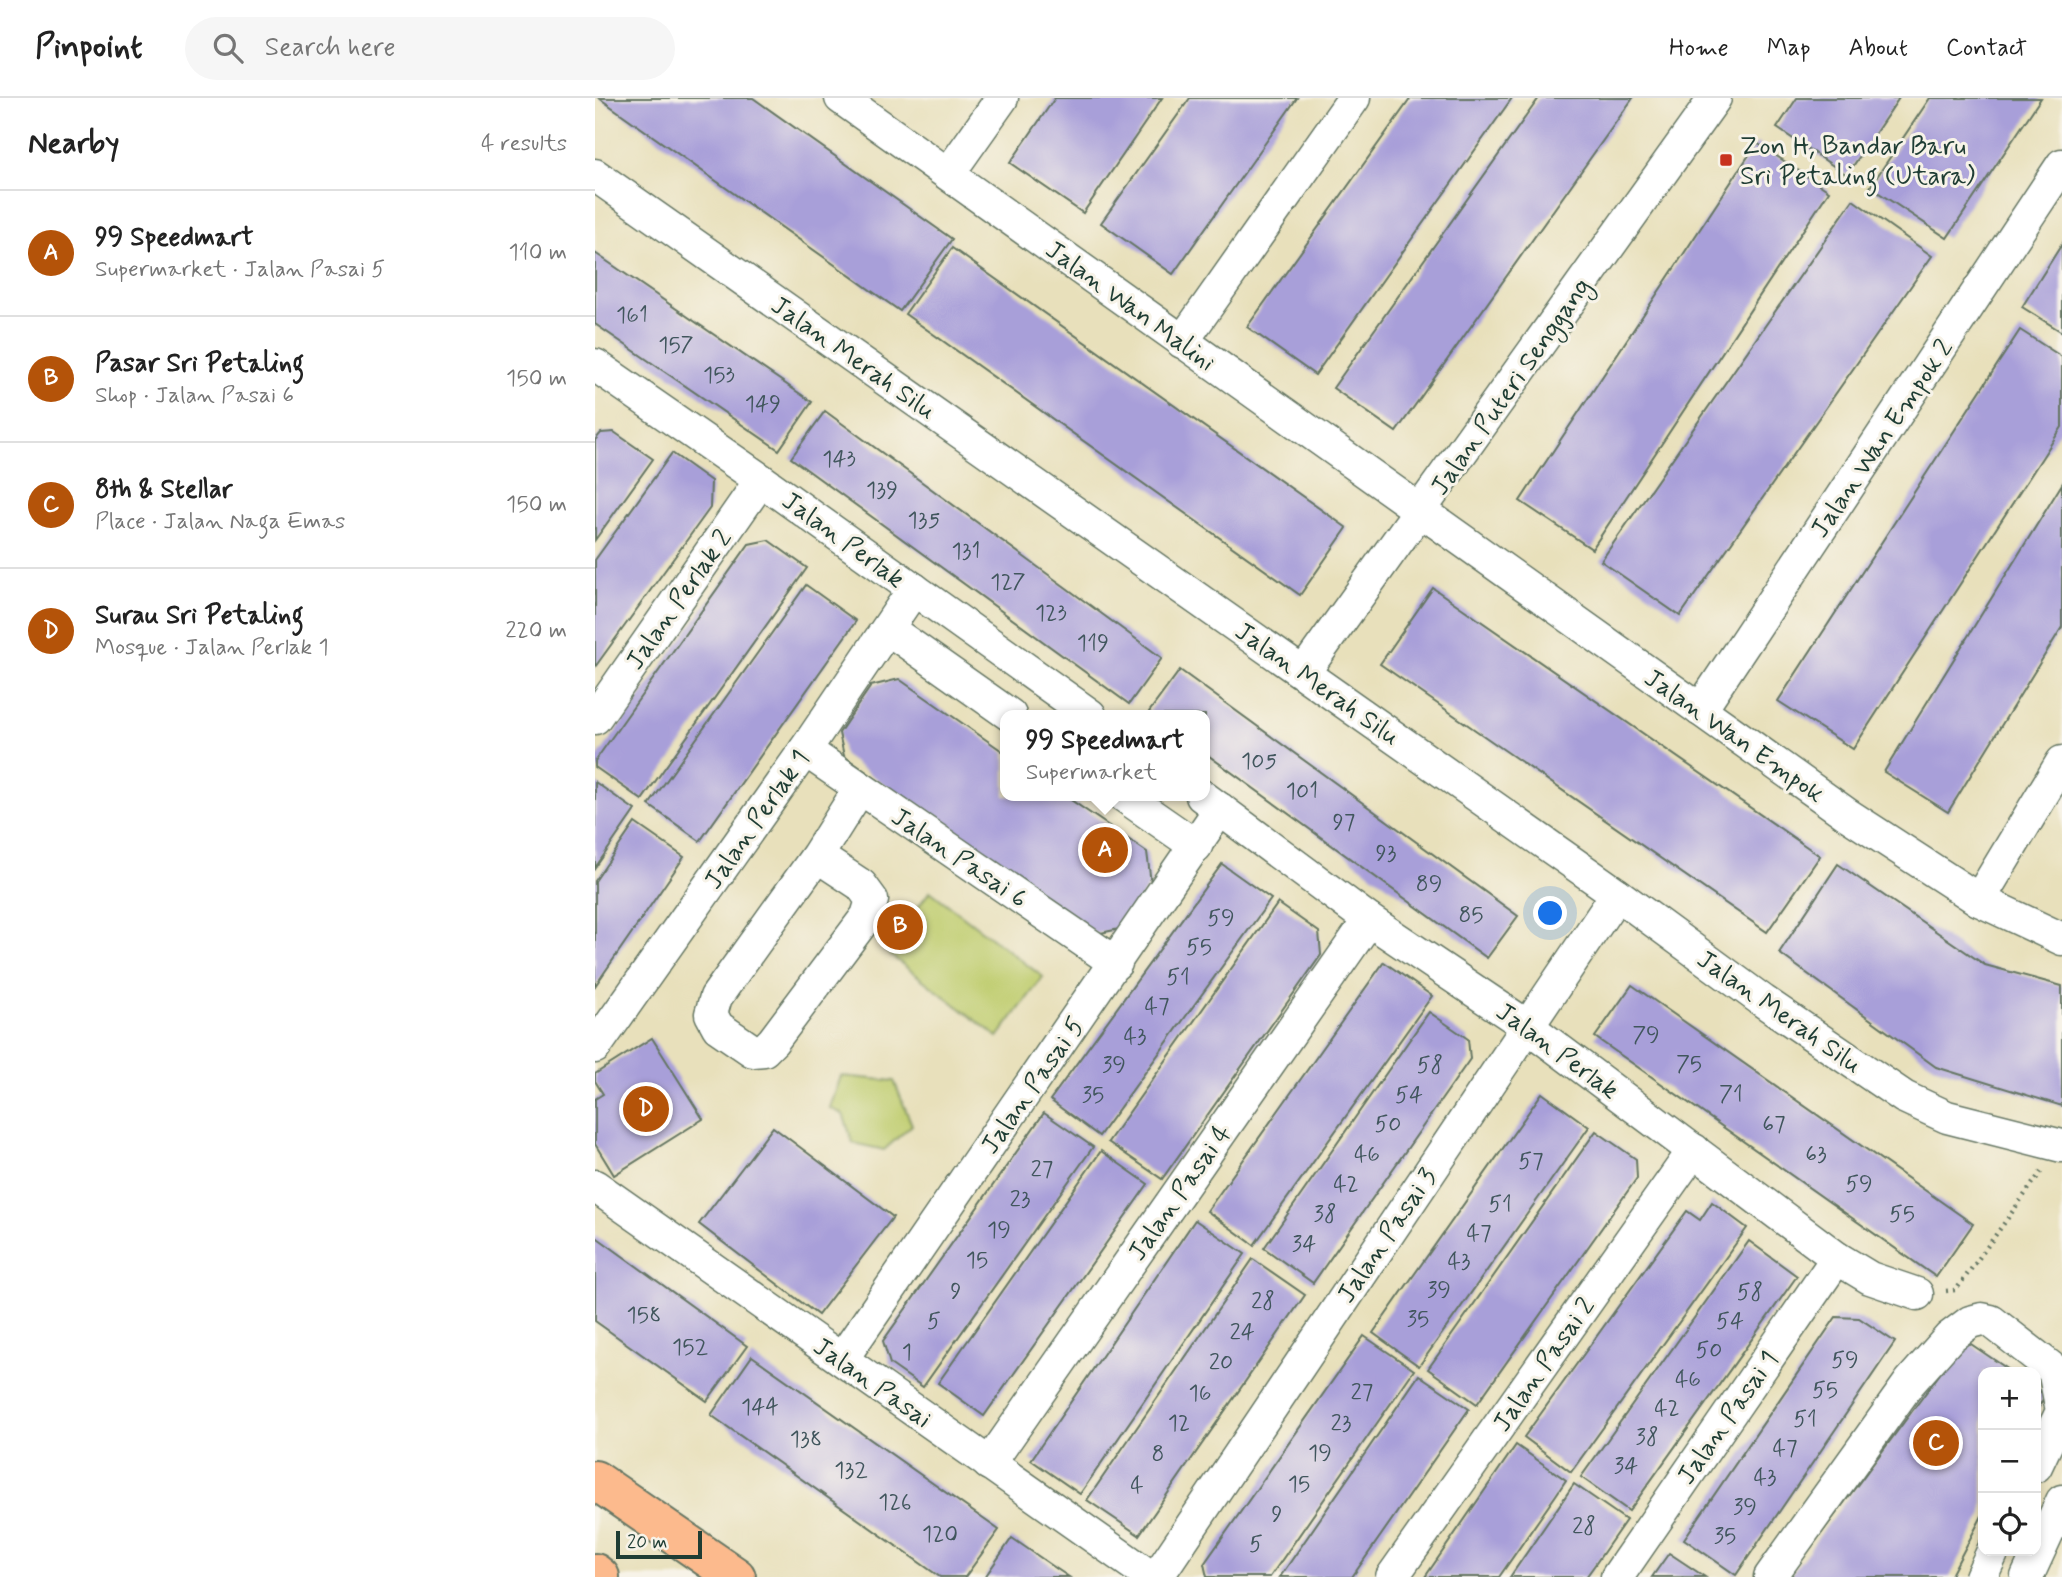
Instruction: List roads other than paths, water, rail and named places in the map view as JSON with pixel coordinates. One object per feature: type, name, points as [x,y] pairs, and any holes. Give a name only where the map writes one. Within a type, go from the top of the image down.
[{"type":"highway","points":[[595,1480],[736,1577]]},
{"type":"highway","points":[[595,1573],[600,1577]]},
{"type":"street","name":"Jalan Wan Malini","points":[[841,98],[1420,513]]},
{"type":"street","points":[[949,173],[1002,98]]},
{"type":"street","points":[[1182,342],[1354,98]]},
{"type":"street","name":"Jalan Puteri Senggang","points":[[1304,672],[1714,98]]},
{"type":"street","name":"Jalan Wan Empok 2","points":[[1700,710],[2062,165]]},
{"type":"street","name":"Jalan Merah Silu","points":[[595,175],[1304,672],[1763,1001],[1904,1097],[1947,1116],[2060,1151]]},
{"type":"street","name":"Jalan Perlak","points":[[600,378],[761,480],[1083,710]]},
{"type":"street","name":"Jalan Perlak 2","points":[[595,718],[761,480]]},
{"type":"street","name":"Jalan Wan Empok","points":[[1420,513],[1848,815],[1979,900],[2062,939]]},
{"type":"street","name":"Jalan Perlak 1","points":[[595,1047],[805,750],[914,589]]},
{"type":"street","points":[[888,629],[1003,710]]},
{"type":"street","name":"Jalan Pasai 6","points":[[805,750],[1116,963]]},
{"type":"street","points":[[1979,900],[2062,762]]},
{"type":"street","points":[[817,856],[861,885],[871,900],[867,916],[773,1041],[764,1049],[753,1051],[718,1027],[711,1014],[716,997],[817,856],[860,788]]},
{"type":"street","points":[[1131,801],[1196,846]]},
{"type":"street","name":"Jalan Perlak","points":[[1211,802],[1369,920],[1527,1026],[1837,1258],[1870,1278],[1917,1294]]},
{"type":"street","name":"Jalan Pasai 5","points":[[842,1359],[1196,846],[1211,802]]},
{"type":"street","name":"Jalan Pasai 3","points":[[1157,1577],[1617,894]]},
{"type":"street","name":"Jalan Pasai 4","points":[[989,1464],[1369,920]]},
{"type":"street","name":"Jalan Pasai 2","points":[[1392,1577],[1694,1150]]},
{"type":"street","name":"Jalan Pasai","points":[[595,1186],[1151,1577]]},
{"type":"street","name":"Jalan Pasai 1","points":[[1617,1577],[1837,1258]]},
{"type":"street","points":[[1770,1577],[1910,1382],[1950,1337],[1970,1322],[1982,1319],[1991,1321],[2054,1370],[2062,1411],[2041,1455]]},
{"type":"street","points":[[2027,1577],[2052,1504]]},
{"type":"street","points":[[1980,1577],[1990,1556]]},
{"type":"place","name":"Zon H, Bandar Baru Sri Petaling (Utara)","points":[[1726,160]]},
{"type":"place","name":"99 Speedmart","points":[[1105,850]]},
{"type":"place","name":"Pasar Sri Petaling","points":[[900,927]]},
{"type":"place","name":"Surau Sri Petaling","points":[[646,1109]]},
{"type":"place","name":"8th & Stellar","points":[[1936,1443]]}]
